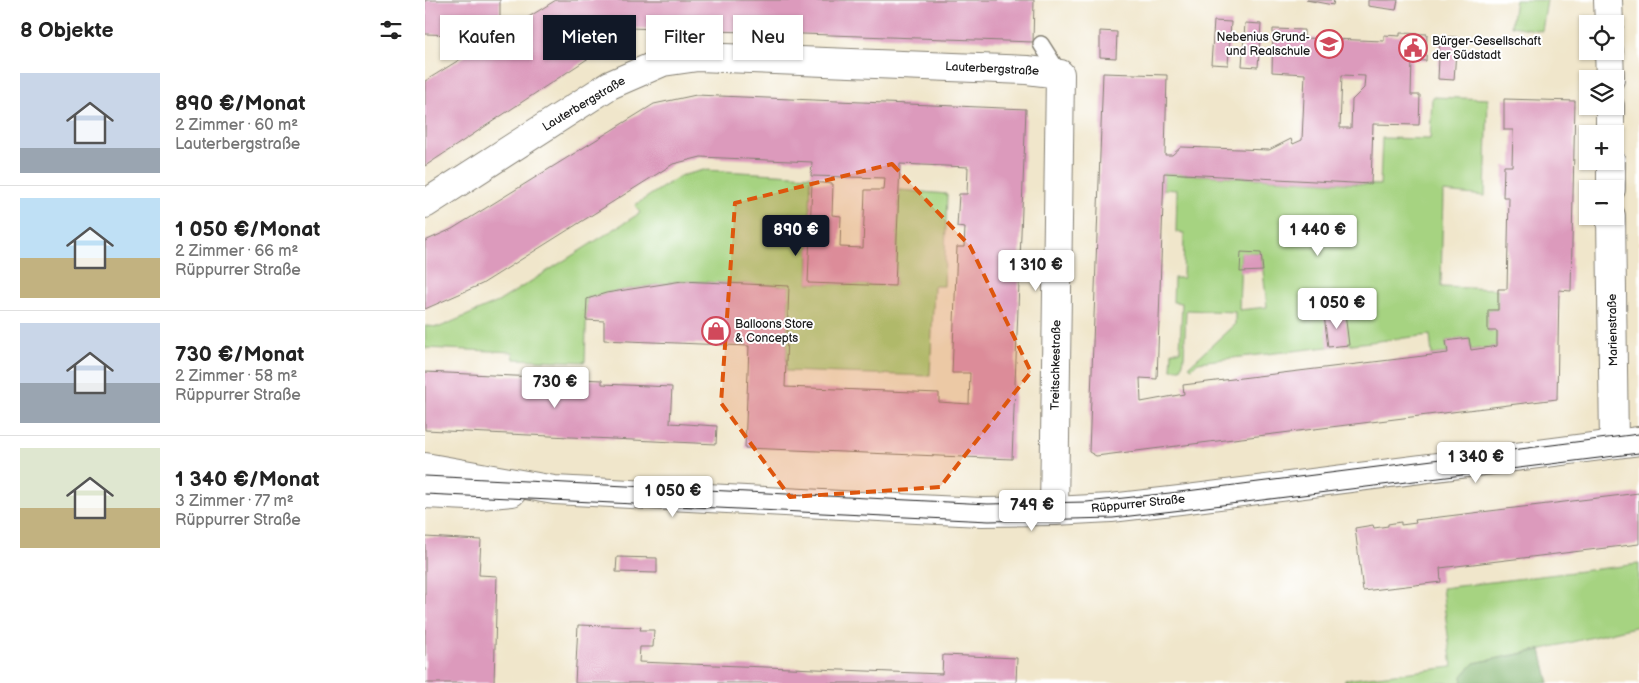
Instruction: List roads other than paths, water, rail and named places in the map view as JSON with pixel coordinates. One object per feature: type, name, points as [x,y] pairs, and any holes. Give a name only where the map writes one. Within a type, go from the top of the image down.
[{"type":"street","points":[[1608,0],[1609,15]]},
{"type":"street","name":"Lauterbergstraße","points":[[425,204],[610,85],[663,62],[698,57],[1027,70],[1060,74]]},
{"type":"street","name":"Treitschkestraße","points":[[1054,511],[1060,74]]},
{"type":"street","name":"Marienstraße","points":[[1612,225],[1626,443]]},
{"type":"street","name":"Rüppurrer Straße","points":[[425,467],[543,489],[963,511],[1054,511],[1111,508],[1189,499],[1626,443]]},
{"type":"street","name":"Rüppurrer Straße","points":[[425,494],[469,496],[543,489]]},
{"type":"lane","points":[[1041,44],[1060,74]]},
{"type":"tram line","points":[[425,476],[988,504],[1087,502],[1639,434]]},
{"type":"tram line","points":[[425,494],[989,521],[1113,518],[1639,453]]},
{"type":"place","name":"Nebenius Grund- und Realschule","points":[[1329,44]]},
{"type":"place","name":"Bürger-Gesellschaft der Südstadt","points":[[1413,48]]},
{"type":"place","name":"Balloons Store & Concepts","points":[[716,331]]}]
